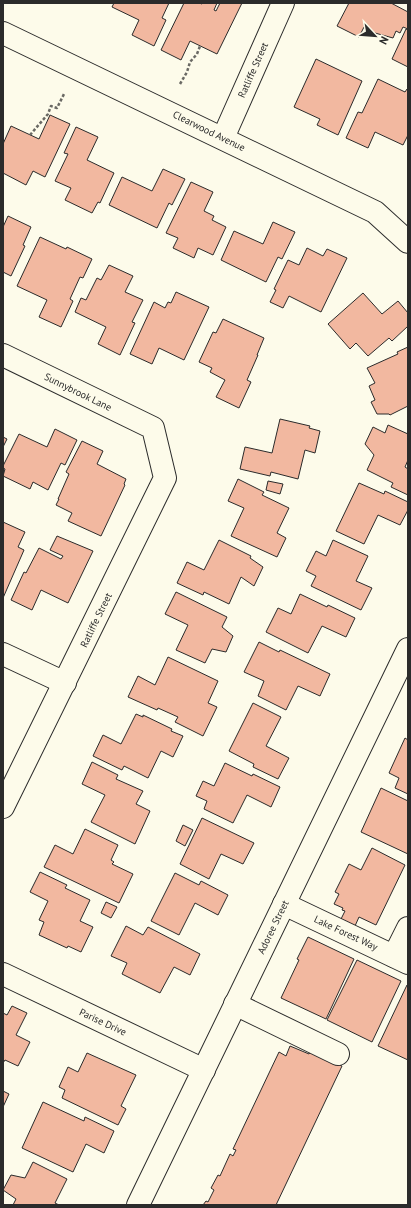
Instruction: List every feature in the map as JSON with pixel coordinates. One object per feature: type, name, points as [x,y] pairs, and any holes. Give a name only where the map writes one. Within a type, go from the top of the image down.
[{"type":"street","name":"Ratliffe Street","points":[[224,138],[283,3]]},
{"type":"street","name":"Clearwood Avenue","points":[[3,33],[224,138],[375,212],[408,242]]},
{"type":"street","name":"Sunnybrook Lane","points":[[3,355],[154,428]]},
{"type":"street","name":"Ratliffe Street","points":[[3,807],[165,478],[154,428]]},
{"type":"street","name":"Adoree Street","points":[[138,1205],[408,649]]},
{"type":"street","points":[[3,654],[65,683]]},
{"type":"street","name":"Lake Forest Way","points":[[284,904],[401,959]]},
{"type":"street","points":[[401,959],[408,928]]},
{"type":"street","name":"Parise Drive","points":[[3,974],[204,1070]]},
{"type":"street","points":[[235,1004],[338,1054]]},
{"type":"path","points":[[180,84],[188,72],[190,62],[197,54],[200,46]]},
{"type":"path","points":[[30,135],[48,114],[51,106],[57,108],[64,94]]},
{"type":"building","points":[[114,3],[169,3],[162,18],[166,20],[154,46],[132,35],[139,20],[112,7]]},
{"type":"building","points":[[184,3],[217,3],[214,10],[216,11],[220,3],[242,3],[217,54],[190,41],[181,60],[161,50]]},
{"type":"building","points":[[349,3],[391,3],[408,12],[408,29],[403,27],[400,33],[396,31],[393,38],[375,33],[364,27],[359,37],[337,26]]},
{"type":"building","points":[[406,29],[408,30],[408,67],[392,59]]},
{"type":"building","points":[[316,59],[362,81],[338,135],[317,125],[320,119],[294,107]]},
{"type":"building","points":[[378,79],[405,92],[407,89],[408,90],[408,135],[403,145],[375,132],[368,148],[346,138],[358,112],[362,113]]},
{"type":"building","points":[[50,115],[70,124],[45,177],[33,171],[26,185],[3,173],[3,144],[11,126],[39,139]]},
{"type":"building","points":[[76,127],[98,137],[87,160],[114,173],[100,203],[98,202],[92,213],[65,200],[71,188],[55,181],[68,154],[64,153]]},
{"type":"building","points":[[163,169],[185,179],[172,205],[169,203],[157,228],[109,205],[122,177],[152,191]]},
{"type":"building","points":[[191,182],[213,192],[204,211],[214,216],[212,220],[226,227],[213,255],[198,248],[194,258],[173,248],[178,238],[166,233]]},
{"type":"building","points":[[8,216],[31,227],[23,245],[25,246],[11,276],[3,272],[3,227]]},
{"type":"building","points":[[273,222],[295,232],[282,259],[278,257],[266,282],[221,260],[234,231],[263,244]]},
{"type":"building","points":[[40,237],[66,249],[67,247],[92,259],[83,278],[80,277],[70,299],[73,301],[61,327],[39,317],[47,300],[17,286]]},
{"type":"building","points":[[307,248],[323,256],[327,249],[347,258],[321,312],[289,296],[283,308],[270,302],[276,290],[274,289],[288,260],[299,265]]},
{"type":"building","points":[[109,265],[133,276],[125,292],[143,300],[132,322],[135,323],[120,355],[98,344],[106,327],[75,312],[81,298],[86,300],[97,278],[101,280]]},
{"type":"building","points":[[176,292],[209,307],[184,360],[159,348],[152,364],[130,354],[154,302],[165,308],[168,302],[171,303]]},
{"type":"building","points":[[363,293],[382,314],[398,301],[408,313],[408,326],[392,341],[389,338],[368,356],[356,343],[350,349],[328,324]]},
{"type":"building","points":[[223,319],[264,338],[247,380],[251,382],[239,408],[216,397],[225,380],[210,372],[212,368],[199,362],[213,332],[216,333]]},
{"type":"building","points":[[408,347],[408,406],[390,415],[377,414],[371,402],[375,400],[369,386],[375,383],[367,368],[398,354],[397,352]]},
{"type":"building","points":[[280,419],[310,426],[309,428],[320,431],[315,453],[305,450],[298,479],[271,472],[270,476],[240,469],[245,447],[272,453]]},
{"type":"building","points":[[388,425],[408,434],[408,460],[405,467],[408,469],[408,495],[391,487],[393,483],[367,470],[374,455],[365,444],[373,427],[385,433]]},
{"type":"building","points":[[55,429],[77,440],[65,465],[61,463],[48,490],[33,482],[30,489],[3,476],[5,469],[3,466],[19,434],[47,447]]},
{"type":"building","points":[[3,437],[7,439],[3,447]]},
{"type":"building","points":[[82,441],[103,451],[97,464],[126,479],[125,485],[101,536],[68,521],[72,513],[56,505],[69,474],[66,472]]},
{"type":"building","points":[[238,479],[264,492],[262,495],[289,508],[277,533],[286,538],[277,557],[231,536],[244,508],[228,501]]},
{"type":"building","points":[[268,481],[283,484],[280,494],[266,490]]},
{"type":"building","points":[[359,483],[384,494],[385,491],[408,502],[408,510],[400,525],[378,515],[364,544],[336,531]]},
{"type":"building","points":[[3,522],[25,532],[18,547],[24,550],[3,598]]},
{"type":"building","points":[[57,536],[93,551],[68,603],[41,590],[32,610],[11,600],[24,572],[26,573],[39,548],[61,559],[63,556],[50,550]]},
{"type":"building","points":[[219,540],[251,556],[250,558],[263,567],[254,586],[241,577],[229,604],[204,592],[203,595],[177,583],[187,562],[204,570]]},
{"type":"building","points":[[333,540],[368,556],[356,581],[372,588],[361,610],[311,586],[316,576],[306,571],[316,551],[326,556]]},
{"type":"building","points":[[176,592],[227,617],[222,627],[233,636],[226,652],[212,649],[205,663],[176,650],[188,625],[165,614]]},
{"type":"building","points":[[300,594],[355,618],[346,637],[322,626],[308,653],[266,632],[278,608],[291,614]]},
{"type":"building","points":[[259,642],[279,652],[280,650],[330,674],[320,696],[298,686],[286,710],[258,696],[264,681],[244,672]]},
{"type":"building","points":[[168,657],[218,681],[208,703],[217,707],[203,736],[175,722],[178,717],[158,708],[157,710],[128,697],[138,676],[155,685]]},
{"type":"building","points":[[253,703],[281,717],[266,746],[289,758],[278,779],[253,767],[254,764],[229,751]]},
{"type":"building","points":[[136,714],[143,717],[143,715],[183,736],[173,757],[161,751],[148,778],[124,766],[122,770],[93,756],[103,735],[121,744]]},
{"type":"building","points":[[405,738],[408,740],[408,794],[395,788],[399,778],[389,773]]},
{"type":"building","points":[[92,762],[118,775],[116,779],[143,791],[136,804],[150,811],[135,844],[91,822],[105,795],[82,784]]},
{"type":"building","points":[[225,763],[280,787],[271,807],[247,795],[233,823],[204,809],[207,801],[196,796],[203,781],[214,786]]},
{"type":"building","points":[[381,788],[408,801],[408,854],[361,832]]},
{"type":"building","points":[[202,818],[254,843],[243,864],[221,854],[209,879],[180,864]]},
{"type":"building","points":[[183,825],[193,830],[185,846],[176,841]]},
{"type":"building","points":[[85,829],[118,845],[111,860],[114,862],[112,864],[133,874],[119,903],[44,867],[55,845],[73,854]]},
{"type":"building","points":[[372,848],[405,865],[376,925],[359,917],[355,926],[341,919],[345,911],[342,910],[343,908],[334,904],[339,894],[335,892],[349,864],[361,870]]},
{"type":"building","points":[[40,872],[67,885],[65,888],[90,900],[80,921],[93,927],[81,952],[68,946],[67,948],[39,935],[44,922],[39,920],[48,901],[30,892]]},
{"type":"building","points":[[175,873],[199,885],[201,881],[228,895],[218,915],[195,903],[179,935],[151,921]]},
{"type":"building","points":[[106,902],[117,907],[111,918],[101,913]]},
{"type":"building","points":[[126,926],[143,935],[148,927],[200,954],[190,975],[174,967],[160,993],[122,974],[127,963],[111,956]]},
{"type":"building","points":[[308,937],[354,959],[326,1019],[281,998]]},
{"type":"building","points":[[357,960],[401,981],[372,1042],[327,1020]]},
{"type":"building","points":[[408,985],[408,1060],[378,1046]]},
{"type":"building","points":[[12,1006],[27,1013],[16,1035],[30,1042],[18,1066],[5,1060],[3,1063],[3,1013],[7,1015]]},
{"type":"building","points":[[290,1046],[309,1054],[311,1051],[342,1066],[276,1205],[203,1205],[206,1201],[208,1202],[214,1190],[211,1188],[218,1175],[220,1176],[230,1154],[233,1156],[236,1150],[233,1149],[279,1052],[286,1056]]},
{"type":"building","points":[[87,1053],[136,1075],[121,1106],[126,1109],[118,1125],[62,1098],[65,1090],[59,1087],[68,1067],[78,1072]]},
{"type":"building","points":[[3,1091],[9,1094],[3,1107]]},
{"type":"building","points":[[43,1102],[84,1121],[85,1117],[114,1131],[104,1153],[86,1144],[73,1172],[22,1148]]},
{"type":"building","points":[[33,1162],[67,1179],[55,1203],[59,1205],[13,1205],[16,1199],[3,1190],[11,1175],[25,1178]]}]
